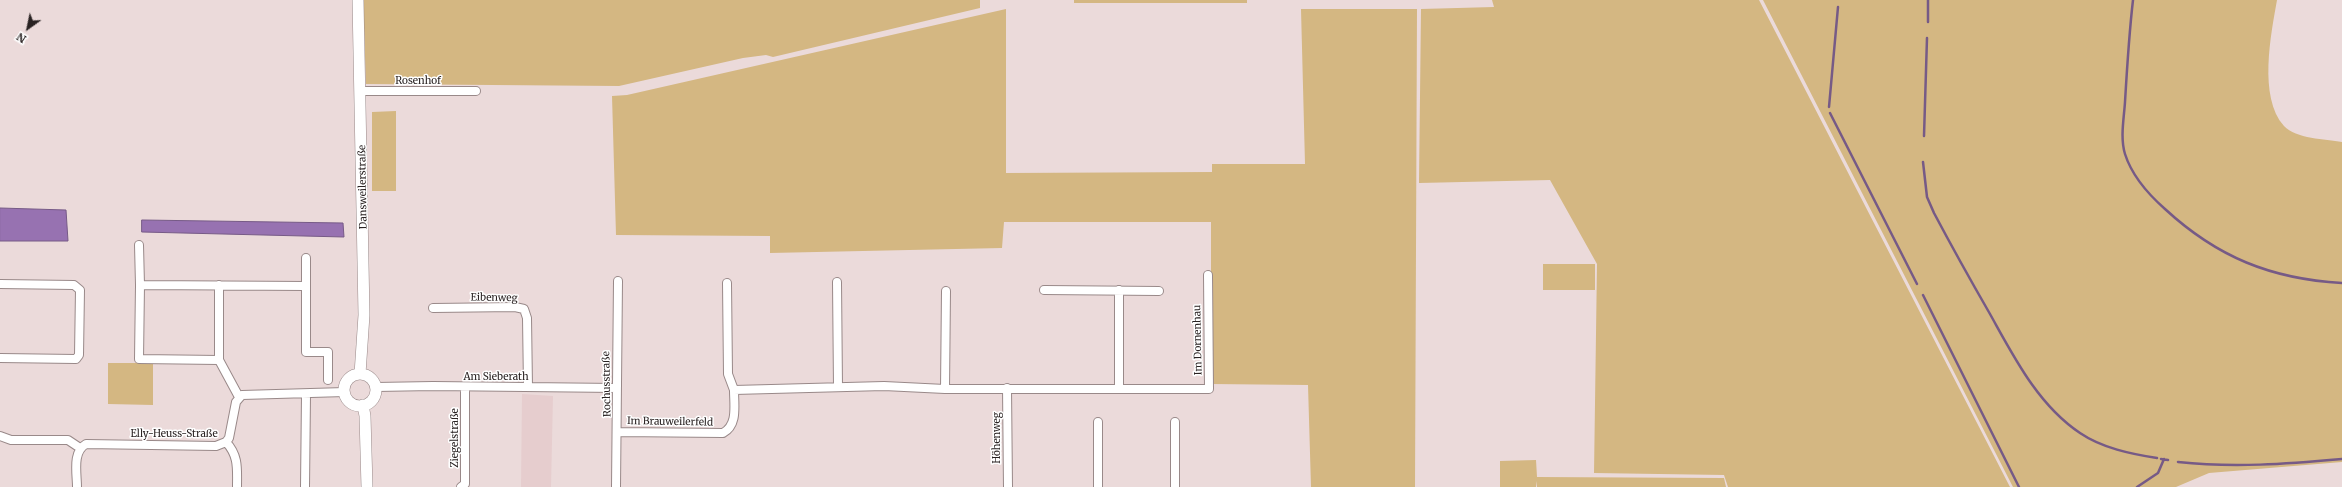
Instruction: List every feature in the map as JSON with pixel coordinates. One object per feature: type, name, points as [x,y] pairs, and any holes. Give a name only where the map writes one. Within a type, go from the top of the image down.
[{"type":"main road","name":"Dansweilerstraße","points":[[358,0],[361,91],[364,315],[360,374]]},
{"type":"main road","points":[[360,374],[369,376],[376,388],[374,397],[363,405],[349,401],[345,392],[348,379],[360,374]]},
{"type":"main road","points":[[363,405],[365,416],[367,487]]},
{"type":"street","name":"Rosenhof","points":[[361,91],[476,91]]},
{"type":"street","points":[[139,245],[139,359],[219,360]]},
{"type":"street","points":[[306,258],[306,352],[328,352],[328,380]]},
{"type":"street","name":"Im Dornenhau","points":[[1007,388],[1209,388],[1208,275]]},
{"type":"street","name":"Rochusstraße","points":[[616,487],[618,432],[616,388],[618,281]]},
{"type":"street","points":[[837,282],[838,387]]},
{"type":"street","name":"Im Brauweilerfeld","points":[[618,432],[723,433],[729,430],[734,421],[734,390],[728,374],[727,283]]},
{"type":"street","points":[[0,284],[74,285],[80,290],[79,355],[76,359],[0,358]]},
{"type":"street","points":[[140,285],[306,286]]},
{"type":"street","points":[[219,286],[219,360],[239,397],[246,394],[306,395],[345,392]]},
{"type":"street","points":[[1044,290],[1158,291]]},
{"type":"street","points":[[1119,290],[1119,387]]},
{"type":"street","points":[[944,389],[946,291]]},
{"type":"street","name":"Eibenweg","points":[[433,308],[515,307],[524,309],[527,318],[528,387]]},
{"type":"street","name":"Ziegelstraße","points":[[461,487],[465,484],[465,387]]},
{"type":"street","points":[[734,390],[838,387],[944,389],[1007,388]]},
{"type":"street","name":"Am Sieberath","points":[[376,388],[616,388]]},
{"type":"street","name":"Höhenweg","points":[[1007,388],[1008,487]]},
{"type":"street","points":[[305,487],[306,395]]},
{"type":"street","name":"Elly-Heuss-Straße","points":[[80,448],[86,444],[216,446],[226,442],[230,434],[236,402],[239,397]]},
{"type":"street","points":[[1098,422],[1098,487]]},
{"type":"street","points":[[1175,422],[1175,487]]},
{"type":"street","points":[[0,436],[11,440],[68,440],[80,448],[77,454],[77,487]]},
{"type":"street","points":[[226,442],[234,450],[237,458],[237,487]]},
{"type":"shaded area","points":[[363,0],[980,0],[980,8],[773,57],[766,55],[743,58],[619,86],[366,84]]},
{"type":"shaded area","points":[[1074,0],[1247,0],[1247,3],[1074,3]]},
{"type":"shaded area","points":[[1492,0],[1759,0],[2010,487],[1728,487],[1724,475],[1594,473],[1597,264],[1550,180],[1419,183],[1421,9],[1494,7]]},
{"type":"shaded area","points":[[1763,0],[2277,0],[2268,65],[2271,99],[2276,114],[2284,126],[2296,134],[2311,138],[2342,142],[2342,462],[2209,473],[2176,487],[2013,487]]},
{"type":"shaded area","points":[[1006,9],[1006,173],[1212,172],[1212,164],[1305,164],[1301,9],[1417,9],[1415,487],[1311,487],[1308,385],[1211,384],[1211,222],[1004,222],[1002,248],[770,253],[770,236],[616,235],[612,96],[627,95]]},
{"type":"shaded area","points":[[396,111],[396,191],[372,191],[372,112]]},
{"type":"shaded area","points":[[0,208],[66,210],[68,241],[0,241]]},
{"type":"shaded area","points":[[142,220],[343,223],[344,237],[142,232]]},
{"type":"shaded area","points":[[1543,264],[1595,264],[1595,290],[1543,290]]},
{"type":"shaded area","points":[[108,363],[153,363],[153,405],[108,404]]},
{"type":"shaded area","points":[[522,394],[553,396],[551,487],[521,487]]},
{"type":"shaded area","points":[[1536,460],[1537,477],[1724,478],[1726,487],[1537,487],[1537,481],[1536,487],[1500,487],[1500,461]]},
{"type":"waterway","points":[[1928,0],[1928,22]]},
{"type":"waterway","points":[[2133,0],[2128,51],[2123,141],[2128,162],[2141,184],[2159,203],[2185,226],[2225,252],[2246,262],[2269,270],[2316,281],[2342,283]]},
{"type":"waterway","points":[[1829,107],[1838,7]]},
{"type":"waterway","points":[[1924,136],[1927,38]]},
{"type":"waterway","points":[[1830,113],[1917,284]]},
{"type":"waterway","points":[[1923,162],[1927,197],[1934,213],[2008,347],[2039,394],[2065,422],[2080,433],[2098,443],[2117,450],[2157,458]]},
{"type":"waterway","points":[[1923,295],[2019,487]]},
{"type":"waterway","points":[[2161,459],[2168,460]]},
{"type":"waterway","points":[[2137,487],[2158,473],[2164,459]]},
{"type":"waterway","points":[[2178,462],[2240,465],[2280,464],[2342,459]]}]
